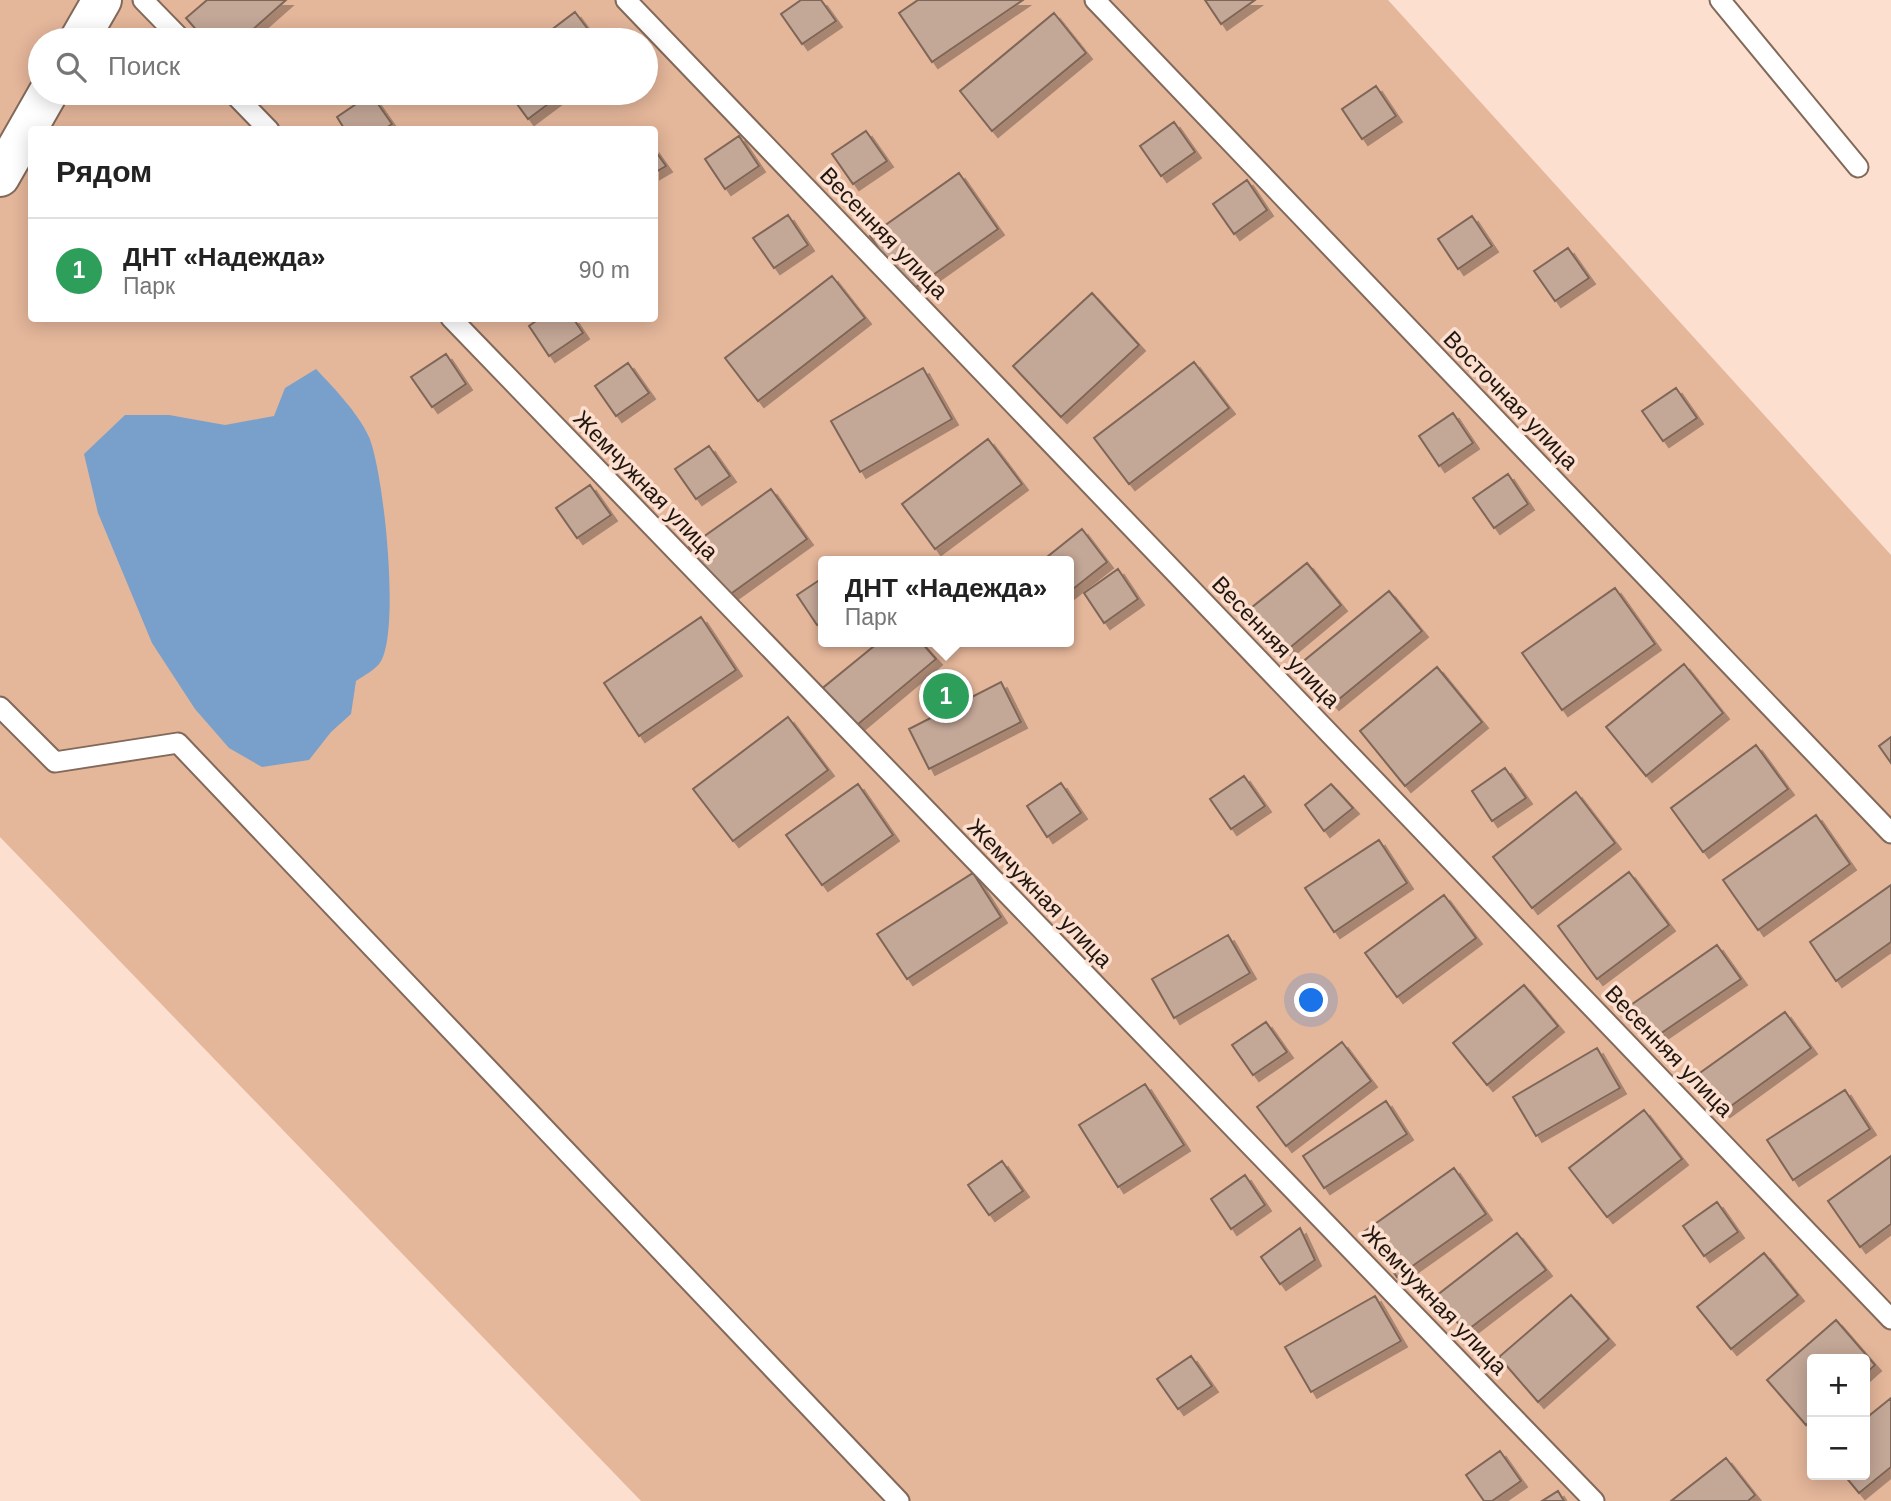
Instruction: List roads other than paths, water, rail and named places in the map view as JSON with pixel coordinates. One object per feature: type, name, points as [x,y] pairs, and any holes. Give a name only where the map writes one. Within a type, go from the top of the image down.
[{"type":"street","points":[[86,28],[102,0]]},
{"type":"street","points":[[29,126],[41,105]]},
{"type":"street","points":[[2,173],[28,128]]},
{"type":"lane","points":[[143,0],[170,28]]},
{"type":"lane","name":"Весенняя улица","points":[[626,0],[653,28]]},
{"type":"lane","name":"Восточная улица","points":[[1095,0],[1891,833]]},
{"type":"lane","points":[[1720,0],[1858,167]]},
{"type":"lane","name":"Весенняя улица","points":[[658,33],[1891,1319]]},
{"type":"lane","points":[[245,105],[265,126]]},
{"type":"lane","name":"Жемчужная улица","points":[[455,322],[1594,1501]]},
{"type":"lane","points":[[0,707],[55,762],[178,743],[899,1501]]},
{"type":"water","points":[[316,369],[359,419],[375,456],[388,550],[390,585],[387,643],[379,664],[356,681],[351,714],[331,732],[309,760],[262,767],[229,748],[195,709],[152,643],[98,513],[84,454],[125,415],[169,415],[225,425],[274,416],[285,388]]},
{"type":"place","name":"ДНТ «Надежда»","points":[[946,696]]}]
